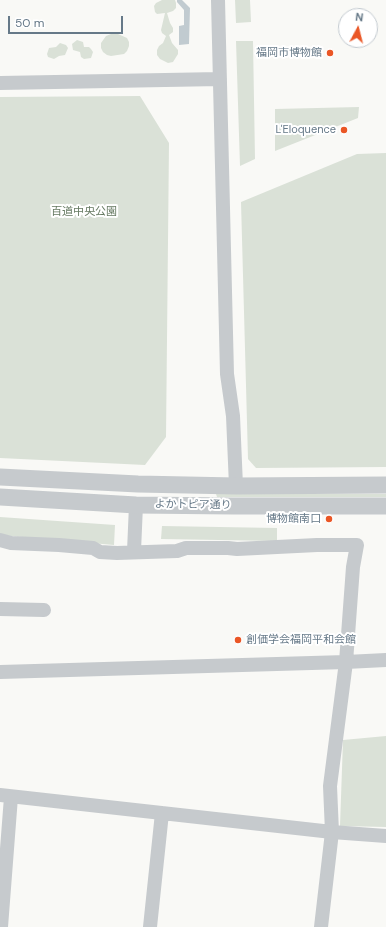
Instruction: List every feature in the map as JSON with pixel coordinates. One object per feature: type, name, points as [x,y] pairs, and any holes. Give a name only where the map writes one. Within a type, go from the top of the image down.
[{"type":"street","points":[[218,0],[227,374],[233,416],[236,486]]},
{"type":"street","points":[[0,83],[220,79]]},
{"type":"street","name":"よかトピア通り","points":[[0,477],[138,484],[236,486],[386,486]]},
{"type":"street","name":"よかトピア通り","points":[[0,497],[136,505],[386,506]]},
{"type":"street","points":[[134,552],[136,505]]},
{"type":"street","points":[[0,540],[11,543],[93,548],[100,552],[118,553],[177,551],[186,548],[237,549],[317,544],[357,545],[353,566],[346,662],[330,786],[332,832],[321,927]]},
{"type":"street","points":[[0,609],[44,610]]},
{"type":"street","points":[[0,672],[386,660]]},
{"type":"street","points":[[0,927],[6,796],[332,832],[386,836]]},
{"type":"street","points":[[150,927],[162,813]]},
{"type":"green space","points":[[162,0],[175,0],[176,3],[176,8],[167,13],[173,28],[173,32],[169,35],[172,43],[178,50],[178,54],[173,62],[168,63],[160,59],[157,55],[157,50],[163,43],[166,36],[161,30],[165,13],[157,14],[154,6]]},
{"type":"green space","points":[[235,0],[250,0],[251,22],[236,23]]},
{"type":"green space","points":[[118,34],[127,38],[129,46],[124,54],[111,56],[103,52],[101,43],[106,36]]},
{"type":"green space","points":[[77,40],[83,42],[84,47],[89,47],[91,49],[93,52],[91,58],[84,59],[81,57],[80,52],[73,50],[72,44]]},
{"type":"green space","points":[[236,41],[253,41],[255,159],[240,166]]},
{"type":"green space","points":[[60,43],[66,45],[68,48],[65,55],[54,59],[48,57],[47,54],[49,48],[56,47]]},
{"type":"green space","name":"百道中央公園","points":[[140,96],[169,143],[166,437],[145,465],[0,458],[0,97]]},
{"type":"green space","points":[[359,107],[358,118],[275,151],[275,109]]},
{"type":"green space","points":[[386,153],[386,467],[256,468],[248,459],[241,202],[357,154]]},
{"type":"green space","points":[[216,494],[386,494],[386,497],[217,497]]},
{"type":"green space","points":[[0,517],[115,525],[114,545],[0,535]]},
{"type":"green space","points":[[162,526],[277,528],[277,541],[161,539]]},
{"type":"green space","points":[[386,736],[386,827],[340,826],[343,740]]},
{"type":"shaded area","points":[[177,0],[182,0],[190,8],[189,44],[179,45],[179,26],[184,25],[184,10]]},
{"type":"place","name":"福岡市博物館","points":[[330,53]]},
{"type":"place","name":"L'Eloquence","points":[[344,130]]},
{"type":"place","name":"博物館南口","points":[[329,519]]},
{"type":"place","name":"創価学会福岡平和会館","points":[[238,640]]}]
